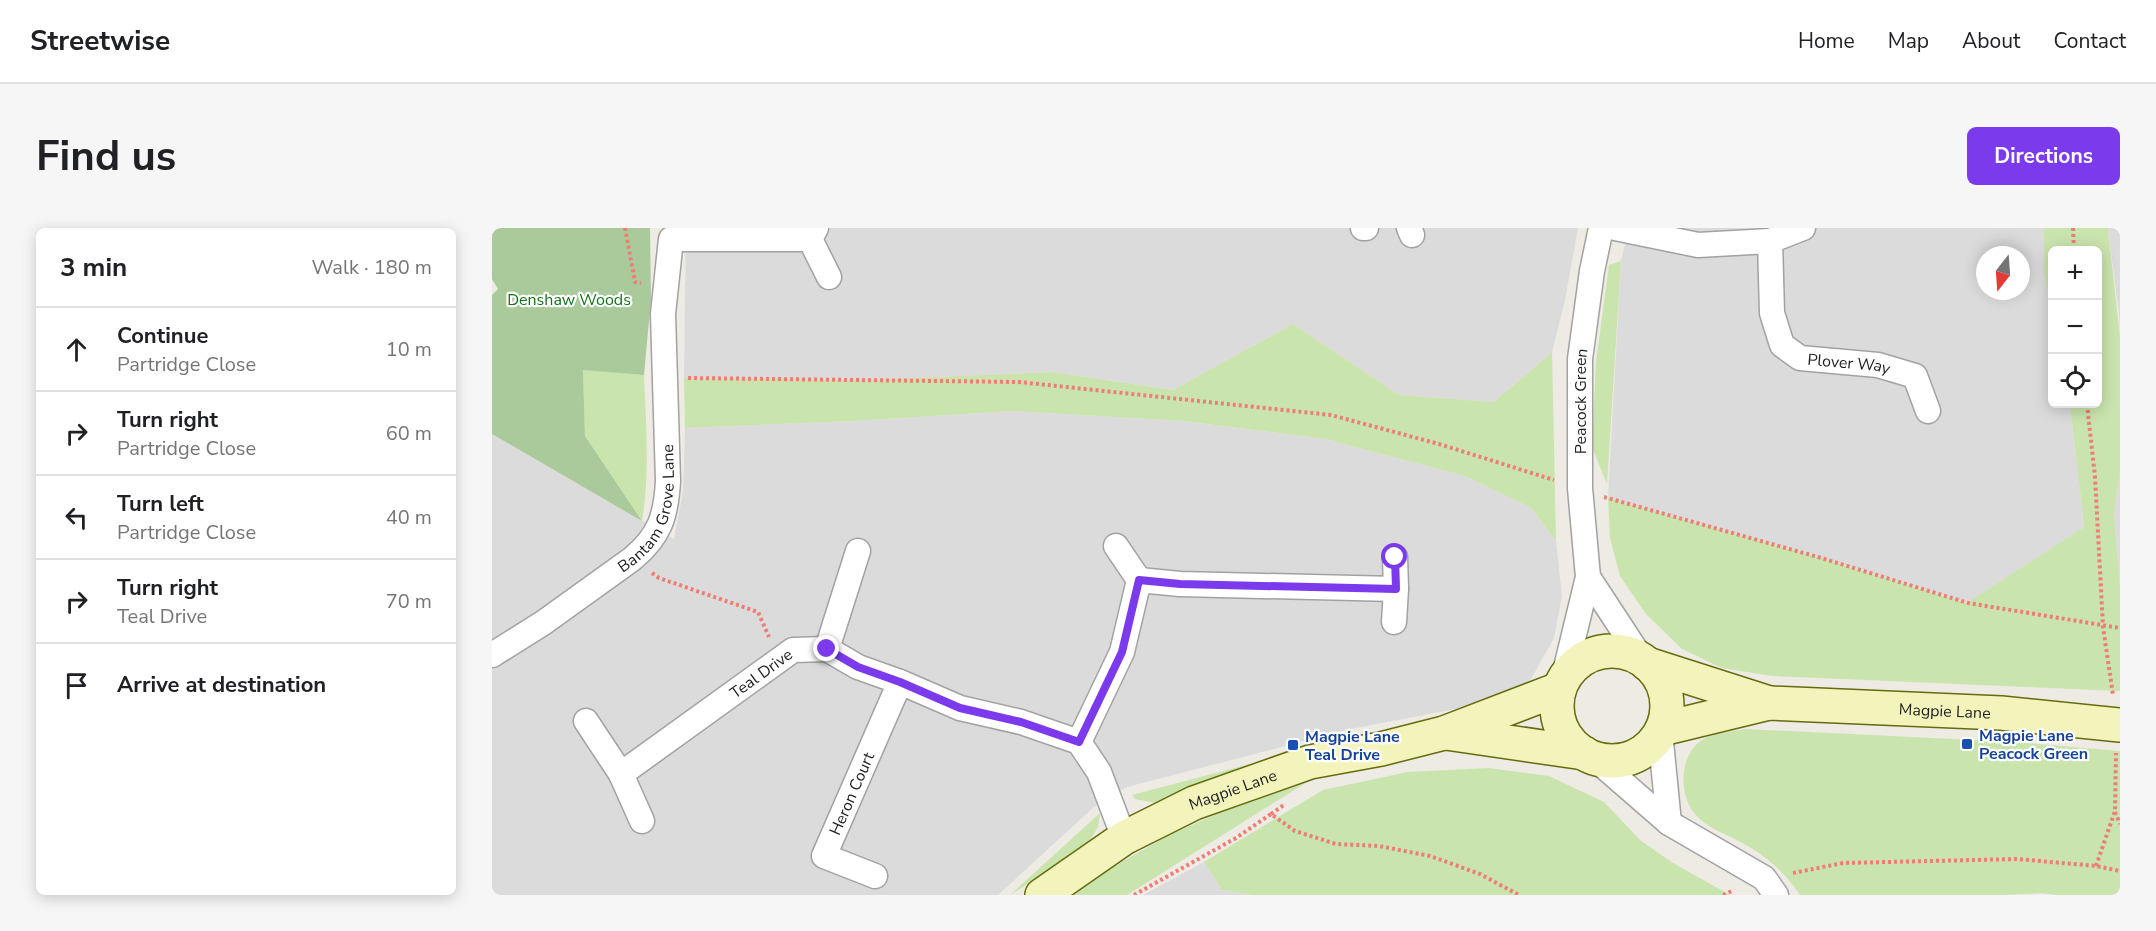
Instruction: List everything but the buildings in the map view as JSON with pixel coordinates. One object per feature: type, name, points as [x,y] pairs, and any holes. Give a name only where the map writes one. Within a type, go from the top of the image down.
[{"type":"street","name":"Peacock Green","points":[[1561,684],[1588,578],[1581,489],[1580,359],[1592,271],[1602,228]]},
{"type":"street","points":[[1615,228],[1698,245],[1770,241],[1803,228]]},
{"type":"street","name":"Bantam Grove Lane","points":[[493,650],[543,623],[632,559],[646,547],[662,521],[667,504],[668,481],[663,378],[663,314],[671,239],[813,234]]},
{"type":"street","points":[[813,234],[829,277]]},
{"type":"street","name":"Plover Way","points":[[1770,241],[1773,313],[1782,345],[1800,358],[1878,365],[1916,376],[1928,411]]},
{"type":"street","points":[[1079,742],[1122,652],[1139,580],[1116,546]]},
{"type":"street","points":[[858,551],[827,649],[858,667],[960,708],[1021,722],[1079,742],[1099,772],[1124,838]]},
{"type":"street","points":[[1394,621],[1395,557]]},
{"type":"street","name":"Peacock Green","points":[[1588,578],[1645,662]]},
{"type":"street","points":[[1139,580],[1180,584],[1396,589]]},
{"type":"street","name":"Teal Drive","points":[[621,774],[793,651],[827,649]]},
{"type":"street","points":[[1669,823],[1661,730],[1666,711],[1665,694],[1659,677],[1645,662],[1632,655],[1617,651],[1599,652],[1575,664],[1561,684],[1557,708],[1560,726],[1570,741],[1669,823],[1770,886]]},
{"type":"street","name":"Magpie Lane","points":[[1645,662],[1769,703],[2001,713],[2119,725]]},
{"type":"street","name":"Heron Court","points":[[875,876],[824,856],[900,682]]},
{"type":"street","name":"Magpie Lane","points":[[1042,895],[1124,838],[1194,803],[1310,762],[1381,749],[1444,733],[1561,684]]},
{"type":"street","name":"Magpie Lane","points":[[1661,730],[1769,703]]},
{"type":"street","points":[[586,722],[621,774],[642,821]]},
{"type":"street","points":[[1588,755],[1617,760],[1633,756],[1645,749],[1661,730]]},
{"type":"street","name":"Magpie Lane","points":[[1444,733],[1588,755]]},
{"type":"path","points":[[625,228],[635,282],[665,289]]},
{"type":"path","points":[[2073,228],[2074,246]]},
{"type":"path","points":[[663,378],[1019,382],[1320,414],[1439,444],[1683,520],[1818,557],[1968,603],[2120,628]]},
{"type":"path","points":[[2087,408],[2095,477],[2103,627],[2119,725],[2115,811],[2096,866]]},
{"type":"path","points":[[632,559],[659,578],[758,612],[780,660]]},
{"type":"path","points":[[2115,811],[2120,824]]},
{"type":"path","points":[[1134,895],[1236,838],[1271,814],[1295,831],[1336,844],[1379,846],[1430,856],[1480,874],[1519,895]]},
{"type":"path","points":[[1770,886],[1843,863],[2017,859],[2096,866],[2120,871]]},
{"type":"shaded area","points":[[686,228],[1578,228],[1565,300],[1552,352],[1494,402],[1399,395],[1293,324],[1173,390],[1053,372],[863,380],[684,378]]},
{"type":"shaded area","points":[[1629,228],[2044,228],[2044,273],[2048,292],[2048,408],[2070,408],[2084,527],[1968,603],[1818,557],[1608,498],[1621,261]]},
{"type":"shaded area","points":[[2108,228],[2120,228],[2120,338],[2119,314]]},
{"type":"shaded area","points":[[1012,411],[1183,421],[1325,439],[1465,476],[1531,508],[1556,541],[1562,596],[1554,638],[1531,679],[1497,701],[1351,729],[1127,787],[1094,807],[998,895],[492,895],[492,434],[674,539],[683,492],[685,428]]},
{"type":"shaded area","points":[[2120,472],[2120,586],[2114,514]]},
{"type":"shaded area","points":[[1204,862],[1222,890],[1252,895],[1143,895]]},
{"type":"green space","name":"Denshaw Woods","points":[[492,228],[650,228],[651,299],[644,375],[583,370],[585,436],[642,521],[492,434],[492,295],[498,289],[492,279]]},
{"type":"green space","points":[[2044,228],[2108,228],[2120,338],[2120,472],[2114,514],[2120,586],[2120,691],[1772,676],[1722,668],[1682,649],[1646,614],[1620,576],[1610,538],[1608,498],[1818,557],[1967,603],[2084,527],[2070,408],[2102,408],[2102,246],[2048,246],[2048,292],[2044,273]]},
{"type":"green space","points":[[1621,261],[1607,484],[1592,447],[1596,362],[1609,265]]},
{"type":"green space","points":[[1293,324],[1399,395],[1494,402],[1552,352],[1556,541],[1531,508],[1465,476],[1325,439],[1183,421],[1012,411],[685,428],[684,378],[863,380],[1053,372],[1173,390]]},
{"type":"green space","points":[[583,369],[644,375],[647,467],[642,521],[585,436]]},
{"type":"green space","points":[[1746,729],[2016,742],[2120,751],[2120,895],[2042,893],[1800,895],[1786,877],[1763,856],[1700,819],[1686,799],[1684,779],[1687,759],[1698,743],[1720,733]]},
{"type":"green space","points":[[1265,760],[1166,801],[1156,803],[1135,799],[1132,795]]},
{"type":"green space","points":[[1488,768],[1549,776],[1604,802],[1641,841],[1673,863],[1730,895],[1252,895],[1222,890],[1204,862],[1323,790],[1408,772]]},
{"type":"green space","points":[[1307,782],[1127,895],[1069,895],[1082,885],[1169,835],[1217,814]]},
{"type":"green space","points":[[1100,813],[1098,827],[1086,847],[1010,895]]},
{"type":"place","name":"Magpie Lane Peacock Green","points":[[1967,744]]},
{"type":"place","name":"Magpie Lane Teal Drive","points":[[1293,745]]},
{"type":"route","points":[[827,649],[858,667],[960,708],[1021,722],[1079,742],[1122,652],[1139,580],[1180,584],[1396,589],[1395,557]]}]
